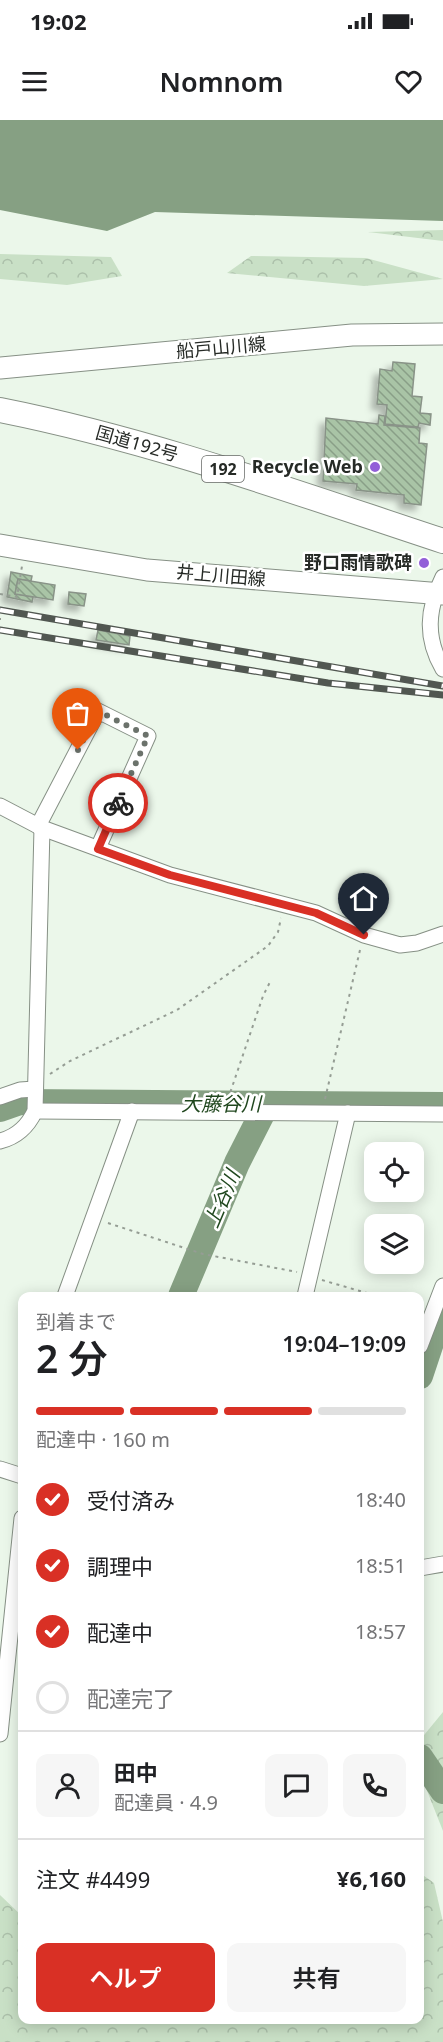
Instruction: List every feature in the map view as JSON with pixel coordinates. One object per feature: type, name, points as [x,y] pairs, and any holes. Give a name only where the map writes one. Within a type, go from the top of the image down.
[{"type":"highway","name":"国道192号","points":[[0,410],[84,429],[221,468],[443,541]]},
{"type":"main road","name":"船戸山川線","points":[[0,368],[352,335],[443,334]]},
{"type":"main road","name":"井上川田線","points":[[0,545],[147,570],[440,588]]},
{"type":"street","points":[[440,588],[429,620],[432,649],[443,669]]},
{"type":"street","points":[[0,1141],[9,1138],[29,1124],[35,1101],[40,827],[98,711],[148,736],[98,849]]},
{"type":"street","points":[[0,806],[40,827],[170,875],[316,913],[364,935],[400,945],[417,943],[443,934]]},
{"type":"street","points":[[0,1097],[20,1090],[35,1101],[132,1111],[443,1114]]},
{"type":"street","points":[[66,1292],[132,1111]]},
{"type":"street","points":[[306,1292],[348,1113]]},
{"type":"street","points":[[424,1336],[443,1286]]},
{"type":"street","points":[[0,1470],[18,1475]]},
{"type":"street","points":[[424,1567],[443,1564]]},
{"type":"street","points":[[0,1734],[10,1675],[18,1570]]},
{"type":"path","points":[[2,594],[17,597],[24,549]]},
{"type":"path","points":[[35,1101],[52,1073],[70,1061],[177,1010],[268,946],[278,932],[285,904]]},
{"type":"path","points":[[325,1101],[364,935]]},
{"type":"path","points":[[228,1098],[262,996],[271,980]]},
{"type":"path","points":[[93,1218],[203,1254],[254,1265],[288,1269],[364,1292]]},
{"type":"green space","points":[[443,230],[443,241],[368,232]]},
{"type":"green space","points":[[0,254],[111,257],[122,276],[67,285],[0,279]]},
{"type":"green space","points":[[251,256],[366,258],[443,279],[364,286],[227,273]]},
{"type":"green space","points":[[443,1712],[443,1831],[424,1783],[424,1735]]},
{"type":"green space","points":[[424,1876],[434,1883],[443,1922],[443,2042],[0,2042],[0,1895],[18,1912],[18,2024],[424,2024]]},
{"type":"shaded area","points":[[0,120],[443,120],[443,221],[155,212],[107,231],[0,210]]},
{"type":"building","points":[[393,362],[415,364],[412,396],[422,397],[420,413],[431,414],[430,425],[419,423],[418,427],[385,424],[387,405],[377,404],[380,369],[392,371]]},
{"type":"building","name":"Recycle Web","points":[[379,415],[385,416],[384,425],[420,428],[419,443],[427,444],[421,505],[404,503],[404,495],[356,490],[357,484],[323,481],[326,418],[378,424]]},
{"type":"building","points":[[11,572],[32,576],[31,581],[18,579],[15,594],[33,597],[32,602],[7,597]]},
{"type":"building","points":[[18,579],[55,585],[53,600],[15,594]]},
{"type":"building","points":[[69,592],[86,594],[84,606],[68,604]]},
{"type":"building","points":[[98,630],[130,636],[129,645],[96,640]]},
{"type":"waterway","name":"大藤谷川","points":[[0,1109],[20,1102],[443,1105]]},
{"type":"waterway","name":"上谷川","points":[[183,1292],[237,1163],[267,1104]]},
{"type":"waterway","name":"上谷川","points":[[424,1364],[443,1307]]},
{"type":"waterway","name":"上谷川","points":[[424,1763],[443,1791]]},
{"type":"railway","points":[[0,610],[443,686]]},
{"type":"railway","points":[[0,630],[328,683],[443,695]]},
{"type":"way so far","points":[[78,750],[98,711],[148,736],[118,803]]},
{"type":"place","name":"Recycle Web","points":[[375,467]]},
{"type":"place","name":"野口雨情歌碑","points":[[424,563]]},
{"type":"route","points":[[118,803],[98,849],[210,887],[316,913],[364,935]]}]
